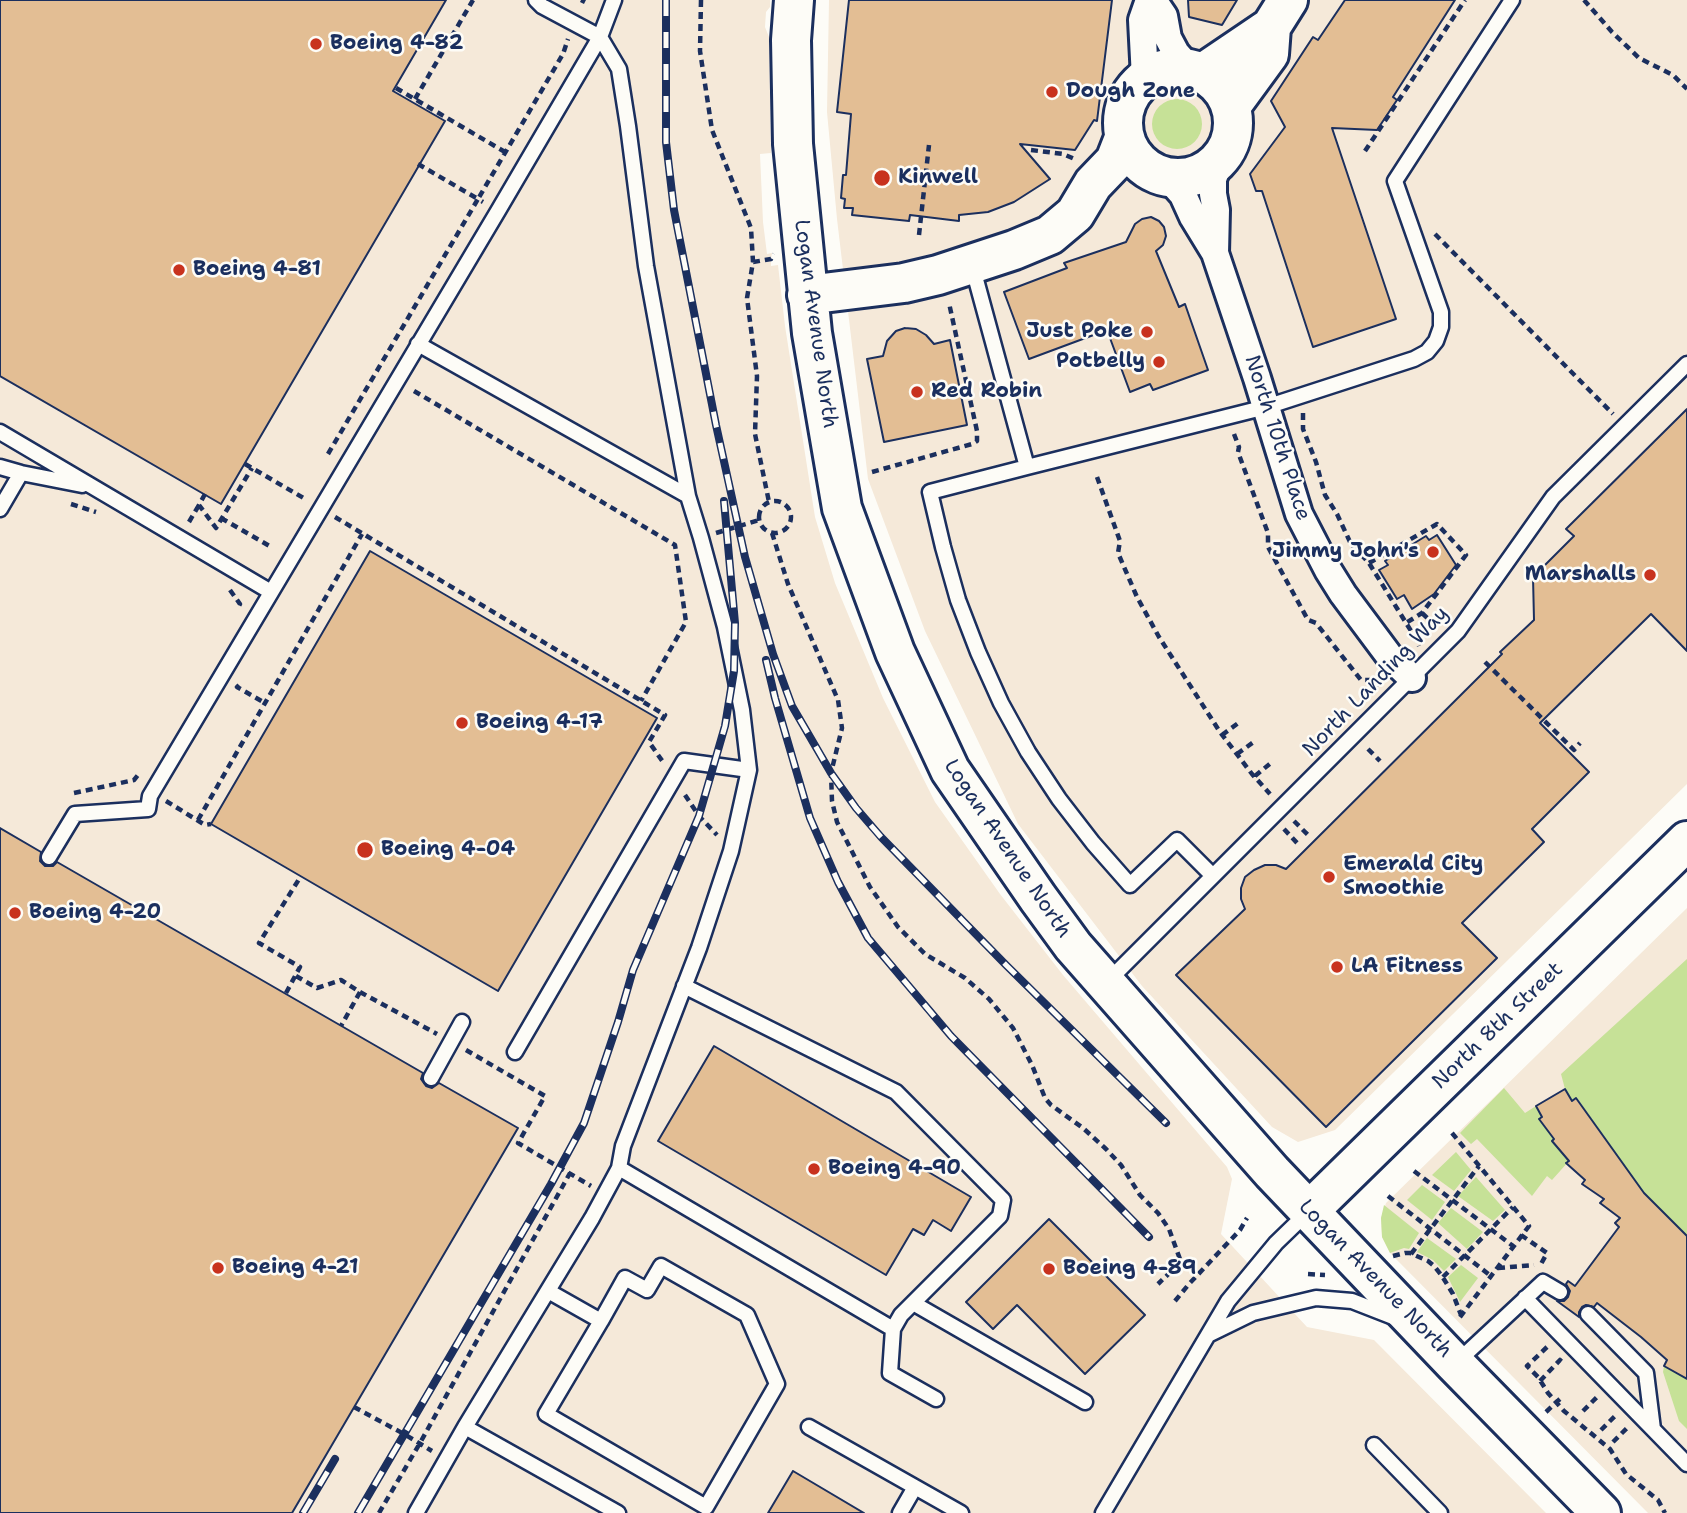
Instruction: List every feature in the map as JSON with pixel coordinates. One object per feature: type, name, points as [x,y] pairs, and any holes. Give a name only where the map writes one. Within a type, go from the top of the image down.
[{"type":"main road","name":"Logan Avenue North","points":[[794,0],[791,40],[793,144],[807,295],[842,508],[895,652],[950,770],[1073,946],[1309,1211],[1441,1327],[1455,1364],[1601,1513]]},
{"type":"main road","points":[[1196,71],[1279,13]]},
{"type":"main road","points":[[1231,106],[1269,54],[1279,13]]},
{"type":"main road","points":[[1075,214],[1111,204],[1122,193],[1143,181],[1163,177],[1194,177],[1220,160],[1233,133],[1231,106],[1215,82],[1196,71],[1174,68],[1159,71],[1145,78],[1133,90],[1125,105],[1122,121],[1124,138],[1131,154],[1143,167],[1163,177]]},
{"type":"main road","points":[[807,295],[904,283],[939,275],[1049,235],[1075,214],[1093,184],[1115,161],[1124,138]]},
{"type":"main road","name":"North 8th Street","points":[[1309,1211],[1687,841]]},
{"type":"street","points":[[1145,78],[1142,20],[1151,0],[1164,16],[1168,38],[1176,52],[1196,71]]},
{"type":"street","name":"North 10th Place","points":[[1215,253],[1216,210],[1213,179],[1220,160]]},
{"type":"street","name":"North 10th Place","points":[[1163,177],[1183,195],[1193,218],[1215,253],[1299,514],[1328,570],[1360,619],[1390,657],[1412,678]]},
{"type":"lane","points":[[416,1513],[587,1227],[619,1168],[623,1146],[699,948],[731,851],[749,770],[742,710],[725,627],[688,496],[646,266],[619,69],[600,37],[542,6],[536,0]]},
{"type":"lane","points":[[49,857],[75,814],[148,809],[153,792],[600,37],[614,0]]},
{"type":"lane","points":[[1213,876],[1177,840],[1130,885],[1059,799],[1028,752],[984,665],[958,600],[930,492],[1266,407],[1414,359],[1427,352],[1436,341],[1441,327],[1441,312],[1395,181],[1512,0]]},
{"type":"lane","points":[[971,264],[1027,467]]},
{"type":"lane","points":[[418,344],[688,496]]},
{"type":"lane","name":"North Landing Way","points":[[1106,983],[1458,631],[1553,496],[1687,365]]},
{"type":"lane","points":[[0,432],[271,592]]},
{"type":"lane","points":[[0,467],[94,487]]},
{"type":"lane","points":[[0,509],[21,473]]},
{"type":"lane","points":[[515,1052],[684,761],[749,770]]},
{"type":"lane","points":[[684,986],[896,1092],[1003,1200],[1000,1216],[901,1315],[893,1329],[890,1373],[936,1399]]},
{"type":"lane","points":[[431,1078],[462,1022]]},
{"type":"lane","points":[[619,1168],[893,1329]]},
{"type":"lane","points":[[1103,1513],[1228,1301],[1248,1274],[1309,1211]]},
{"type":"lane","points":[[661,1266],[747,1315],[777,1384],[706,1507],[546,1415],[601,1321],[625,1278],[647,1290],[661,1266]]},
{"type":"lane","points":[[1455,1364],[1543,1282],[1560,1292]]},
{"type":"lane","points":[[548,1291],[601,1321]]},
{"type":"lane","points":[[1208,1335],[1253,1313],[1316,1298],[1352,1301],[1441,1327]]},
{"type":"lane","points":[[1525,1298],[1687,1464]]},
{"type":"lane","points":[[913,1303],[1085,1402]]},
{"type":"lane","points":[[1588,1314],[1646,1373],[1653,1429]]},
{"type":"lane","points":[[465,1427],[618,1513]]},
{"type":"lane","points":[[809,1427],[961,1513]]},
{"type":"lane","points":[[1374,1446],[1440,1513]]},
{"type":"lane","points":[[900,1513],[915,1487]]},
{"type":"path","points":[[415,99],[472,0]]},
{"type":"path","points":[[701,0],[700,51],[712,130],[751,229],[753,262],[747,298],[757,376],[755,434],[769,502]]},
{"type":"path","points":[[1365,151],[1465,0]]},
{"type":"path","points":[[1584,0],[1639,58],[1673,75],[1687,89]]},
{"type":"path","points":[[324,462],[564,54],[573,22],[584,1]]},
{"type":"path","points":[[396,88],[505,152]]},
{"type":"path","points":[[919,235],[929,145]]},
{"type":"path","points":[[1031,150],[1063,154],[1082,162]]},
{"type":"path","points":[[418,164],[478,199]]},
{"type":"path","points":[[1430,230],[1613,414]]},
{"type":"path","points":[[753,262],[771,258]]},
{"type":"path","points":[[872,472],[976,441],[977,432],[949,302]]},
{"type":"path","points":[[414,391],[675,545],[686,622],[641,701]]},
{"type":"path","points":[[1303,409],[1303,429],[1316,461],[1325,495],[1351,544],[1369,564],[1416,639]]},
{"type":"path","points":[[1233,431],[1268,533],[1268,547],[1289,587],[1308,620],[1316,623],[1361,680],[1370,680]]},
{"type":"path","points":[[1239,447],[1248,445]]},
{"type":"path","points":[[245,464],[665,715],[649,742],[699,816],[731,851]]},
{"type":"path","points":[[205,494],[199,505],[216,528],[252,468]]},
{"type":"path","points":[[1097,477],[1120,541],[1118,552],[1136,597],[1222,735],[1273,797]]},
{"type":"path","points":[[297,508],[310,486]]},
{"type":"path","points":[[60,501],[102,514]]},
{"type":"path","points":[[779,501],[790,511],[790,521],[785,530],[772,533],[765,530],[759,520],[760,510],[769,502],[779,501]]},
{"type":"path","points":[[221,518],[273,548],[279,538]]},
{"type":"path","points":[[1369,564],[1437,524],[1466,555],[1422,613],[1406,623]]},
{"type":"path","points":[[772,533],[788,584],[838,700],[842,728],[831,773],[836,822],[870,887],[898,927],[925,954],[965,978],[989,999],[1013,1028],[1045,1098],[1106,1149],[1121,1165],[1140,1195],[1158,1213],[1169,1229],[1181,1262],[1158,1284]]},
{"type":"path","points":[[198,820],[362,534]]},
{"type":"path","points":[[235,614],[254,581]]},
{"type":"path","points":[[227,586],[240,604]]},
{"type":"path","points":[[1485,662],[1574,750],[1580,743]]},
{"type":"path","points":[[1222,735],[1241,721]]},
{"type":"path","points":[[1237,754],[1255,741]]},
{"type":"path","points":[[1368,749],[1380,761]]},
{"type":"path","points":[[1255,776],[1272,762]]},
{"type":"path","points":[[69,794],[134,780],[142,769]]},
{"type":"path","points":[[134,780],[205,825],[211,824]]},
{"type":"path","points":[[1294,821],[1310,837]]},
{"type":"path","points":[[1283,828],[1298,844]]},
{"type":"path","points":[[286,993],[300,967],[259,943],[301,876]]},
{"type":"path","points":[[296,976],[317,988],[341,981],[545,1096],[518,1143],[604,1194]]},
{"type":"path","points":[[341,1026],[360,992]]},
{"type":"path","points":[[1441,1327],[1461,1315],[1528,1226],[1452,1133]]},
{"type":"path","points":[[1411,1254],[1479,1166]]},
{"type":"path","points":[[1414,1171],[1513,1246]]},
{"type":"path","points":[[379,1513],[570,1173]]},
{"type":"path","points":[[1388,1196],[1491,1276]]},
{"type":"path","points":[[1443,1277],[1513,1207]]},
{"type":"path","points":[[1175,1301],[1240,1230],[1247,1218]]},
{"type":"path","points":[[1392,1256],[1405,1253],[1428,1261],[1443,1277],[1461,1315]]},
{"type":"path","points":[[1497,1268],[1541,1264]]},
{"type":"path","points":[[1308,1274],[1325,1276]]},
{"type":"path","points":[[1547,1346],[1527,1366],[1564,1411],[1610,1449],[1626,1474],[1658,1500],[1665,1513]]},
{"type":"path","points":[[1540,1381],[1560,1360],[1570,1370]]},
{"type":"path","points":[[1583,1411],[1597,1397],[1588,1388]]},
{"type":"path","points":[[1546,1412],[1562,1397]]},
{"type":"path","points":[[354,1407],[446,1460]]},
{"type":"path","points":[[1601,1430],[1616,1415],[1628,1427],[1613,1442]]},
{"type":"shaded area","points":[[0,0],[770,0],[765,27],[769,37],[771,153],[760,154],[763,222],[767,254],[772,253],[771,266],[778,265],[815,517],[835,583],[883,698],[935,802],[1000,894],[1063,975],[1227,1167],[1232,1179],[1221,1234],[1307,1327],[1374,1340],[1546,1513],[0,1513]]},
{"type":"shaded area","points":[[829,0],[1687,0],[1687,784],[1335,1130],[1298,1142],[1272,1127],[1142,986],[1018,824],[925,631],[868,479],[827,112]]},
{"type":"shaded area","points":[[1687,908],[1687,1513],[1648,1513],[1390,1253],[1382,1237],[1381,1218],[1386,1203]]},
{"type":"green space","points":[[1177,99],[1195,106],[1202,124],[1195,142],[1177,149],[1159,142],[1152,124],[1159,106]]},
{"type":"green space","points":[[1687,959],[1687,1236],[1644,1193],[1577,1098],[1572,1101],[1561,1074]]},
{"type":"green space","points":[[1504,1088],[1525,1113],[1536,1106],[1542,1117],[1539,1119],[1554,1139],[1552,1142],[1569,1161],[1552,1180],[1547,1176],[1532,1196],[1477,1139],[1471,1144],[1460,1133]]},
{"type":"green space","points":[[1456,1152],[1471,1170],[1454,1191],[1432,1175]]},
{"type":"green space","points":[[1476,1177],[1505,1210],[1493,1221],[1458,1196]]},
{"type":"green space","points":[[1422,1185],[1445,1202],[1432,1220],[1407,1200]]},
{"type":"green space","points":[[1384,1205],[1419,1233],[1409,1249],[1390,1253],[1382,1237],[1381,1218]]},
{"type":"green space","points":[[1451,1208],[1483,1232],[1467,1249],[1438,1223]]},
{"type":"green space","points":[[1427,1238],[1456,1259],[1444,1271],[1433,1260],[1417,1252]]},
{"type":"green space","points":[[1461,1265],[1478,1278],[1460,1302],[1448,1277]]},
{"type":"green space","points":[[1664,1366],[1687,1379],[1687,1429],[1679,1421],[1663,1372]]},
{"type":"building","name":"Boeing 4-81","points":[[0,0],[446,0],[393,91],[445,121],[221,504],[0,376]]},
{"type":"building","points":[[849,0],[1112,0],[1097,121],[1094,120],[1075,150],[1020,144],[1050,179],[1014,202],[988,212],[959,215],[959,221],[910,215],[909,221],[852,215],[853,208],[844,208],[845,199],[841,198],[843,175],[846,175],[851,114],[837,112]]},
{"type":"building","points":[[1188,0],[1237,0],[1222,25],[1189,17]]},
{"type":"building","points":[[1345,0],[1455,0],[1393,97],[1397,100],[1377,130],[1332,128],[1396,319],[1313,347],[1262,191],[1256,191],[1250,174],[1285,127],[1271,101],[1313,37],[1318,40]]},
{"type":"building","points":[[1151,217],[1164,227],[1166,236],[1163,245],[1156,251],[1179,307],[1185,304],[1208,370],[1153,390],[1150,384],[1130,392],[1107,330],[1029,359],[1004,292],[1067,268],[1064,263],[1126,242],[1135,224]]},
{"type":"building","name":"Red Robin","points":[[916,329],[934,344],[950,340],[967,425],[884,442],[867,359],[883,356],[887,341],[896,331]]},
{"type":"building","points":[[1687,409],[1687,651],[1651,614],[1540,723],[1589,772],[1532,829],[1544,842],[1462,923],[1497,958],[1326,1127],[1176,975],[1245,909],[1241,888],[1245,877],[1265,865],[1286,869],[1534,620],[1533,577],[1574,536],[1566,529]]},
{"type":"building","points":[[1437,535],[1456,565],[1434,594],[1412,609],[1404,595],[1397,599],[1379,570],[1388,565],[1385,561],[1426,536],[1429,540]]},
{"type":"building","name":"Boeing 4-17","points":[[370,551],[657,718],[498,991],[211,824]]},
{"type":"building","name":"Boeing 4-21","points":[[0,828],[41,852],[40,861],[45,866],[53,866],[57,862],[423,1073],[421,1079],[426,1086],[432,1088],[439,1083],[518,1128],[292,1513],[0,1513]]},
{"type":"building","name":"Boeing 4-90","points":[[714,1046],[971,1197],[951,1231],[933,1220],[924,1235],[913,1229],[886,1275],[658,1141]]},
{"type":"building","points":[[1565,1089],[1572,1101],[1576,1098],[1644,1193],[1687,1236],[1687,1379],[1664,1366],[1667,1360],[1597,1303],[1594,1307],[1582,1307],[1579,1317],[1557,1301],[1564,1301],[1568,1297],[1570,1291],[1566,1284],[1568,1281],[1575,1286],[1619,1227],[1615,1223],[1620,1218],[1600,1203],[1604,1199],[1582,1184],[1585,1180],[1566,1163],[1569,1161],[1552,1141],[1554,1139],[1539,1119],[1542,1117],[1536,1106]]},
{"type":"building","name":"Boeing 4-89","points":[[1049,1219],[1145,1315],[1085,1374],[1017,1305],[993,1329],[966,1302]]},
{"type":"building","points":[[793,1471],[864,1513],[768,1513]]},
{"type":"railway","points":[[666,0],[666,142],[674,210],[745,557],[773,654],[792,706],[831,773],[881,837],[1166,1123]]},
{"type":"railway","points":[[358,1513],[584,1123],[633,970],[699,816],[725,726],[734,671],[735,623],[724,501]]},
{"type":"railway","points":[[766,660],[810,818],[838,882],[868,938],[951,1036],[1149,1237]]},
{"type":"railway","points":[[303,1513],[335,1459]]},
{"type":"place","name":"Boeing 4-82","points":[[316,44]]},
{"type":"place","name":"Dough Zone","points":[[1052,92]]},
{"type":"place","name":"Kinwell","points":[[882,178]]},
{"type":"place","name":"Boeing 4-81","points":[[179,270]]},
{"type":"place","name":"Just Poke","points":[[1147,332]]},
{"type":"place","name":"Potbelly","points":[[1159,362]]},
{"type":"place","name":"Red Robin","points":[[917,392]]},
{"type":"place","name":"Jimmy John's","points":[[1433,552]]},
{"type":"place","name":"Marshalls","points":[[1650,575]]},
{"type":"place","name":"Boeing 4-17","points":[[462,723]]},
{"type":"place","name":"Boeing 4-04","points":[[365,850]]},
{"type":"place","name":"Emerald City Smoothie","points":[[1329,877]]},
{"type":"place","name":"Boeing 4-20","points":[[15,913]]},
{"type":"place","name":"LA Fitness","points":[[1337,967]]},
{"type":"place","name":"Boeing 4-90","points":[[814,1169]]},
{"type":"place","name":"Boeing 4-21","points":[[218,1268]]},
{"type":"place","name":"Boeing 4-89","points":[[1049,1269]]}]
